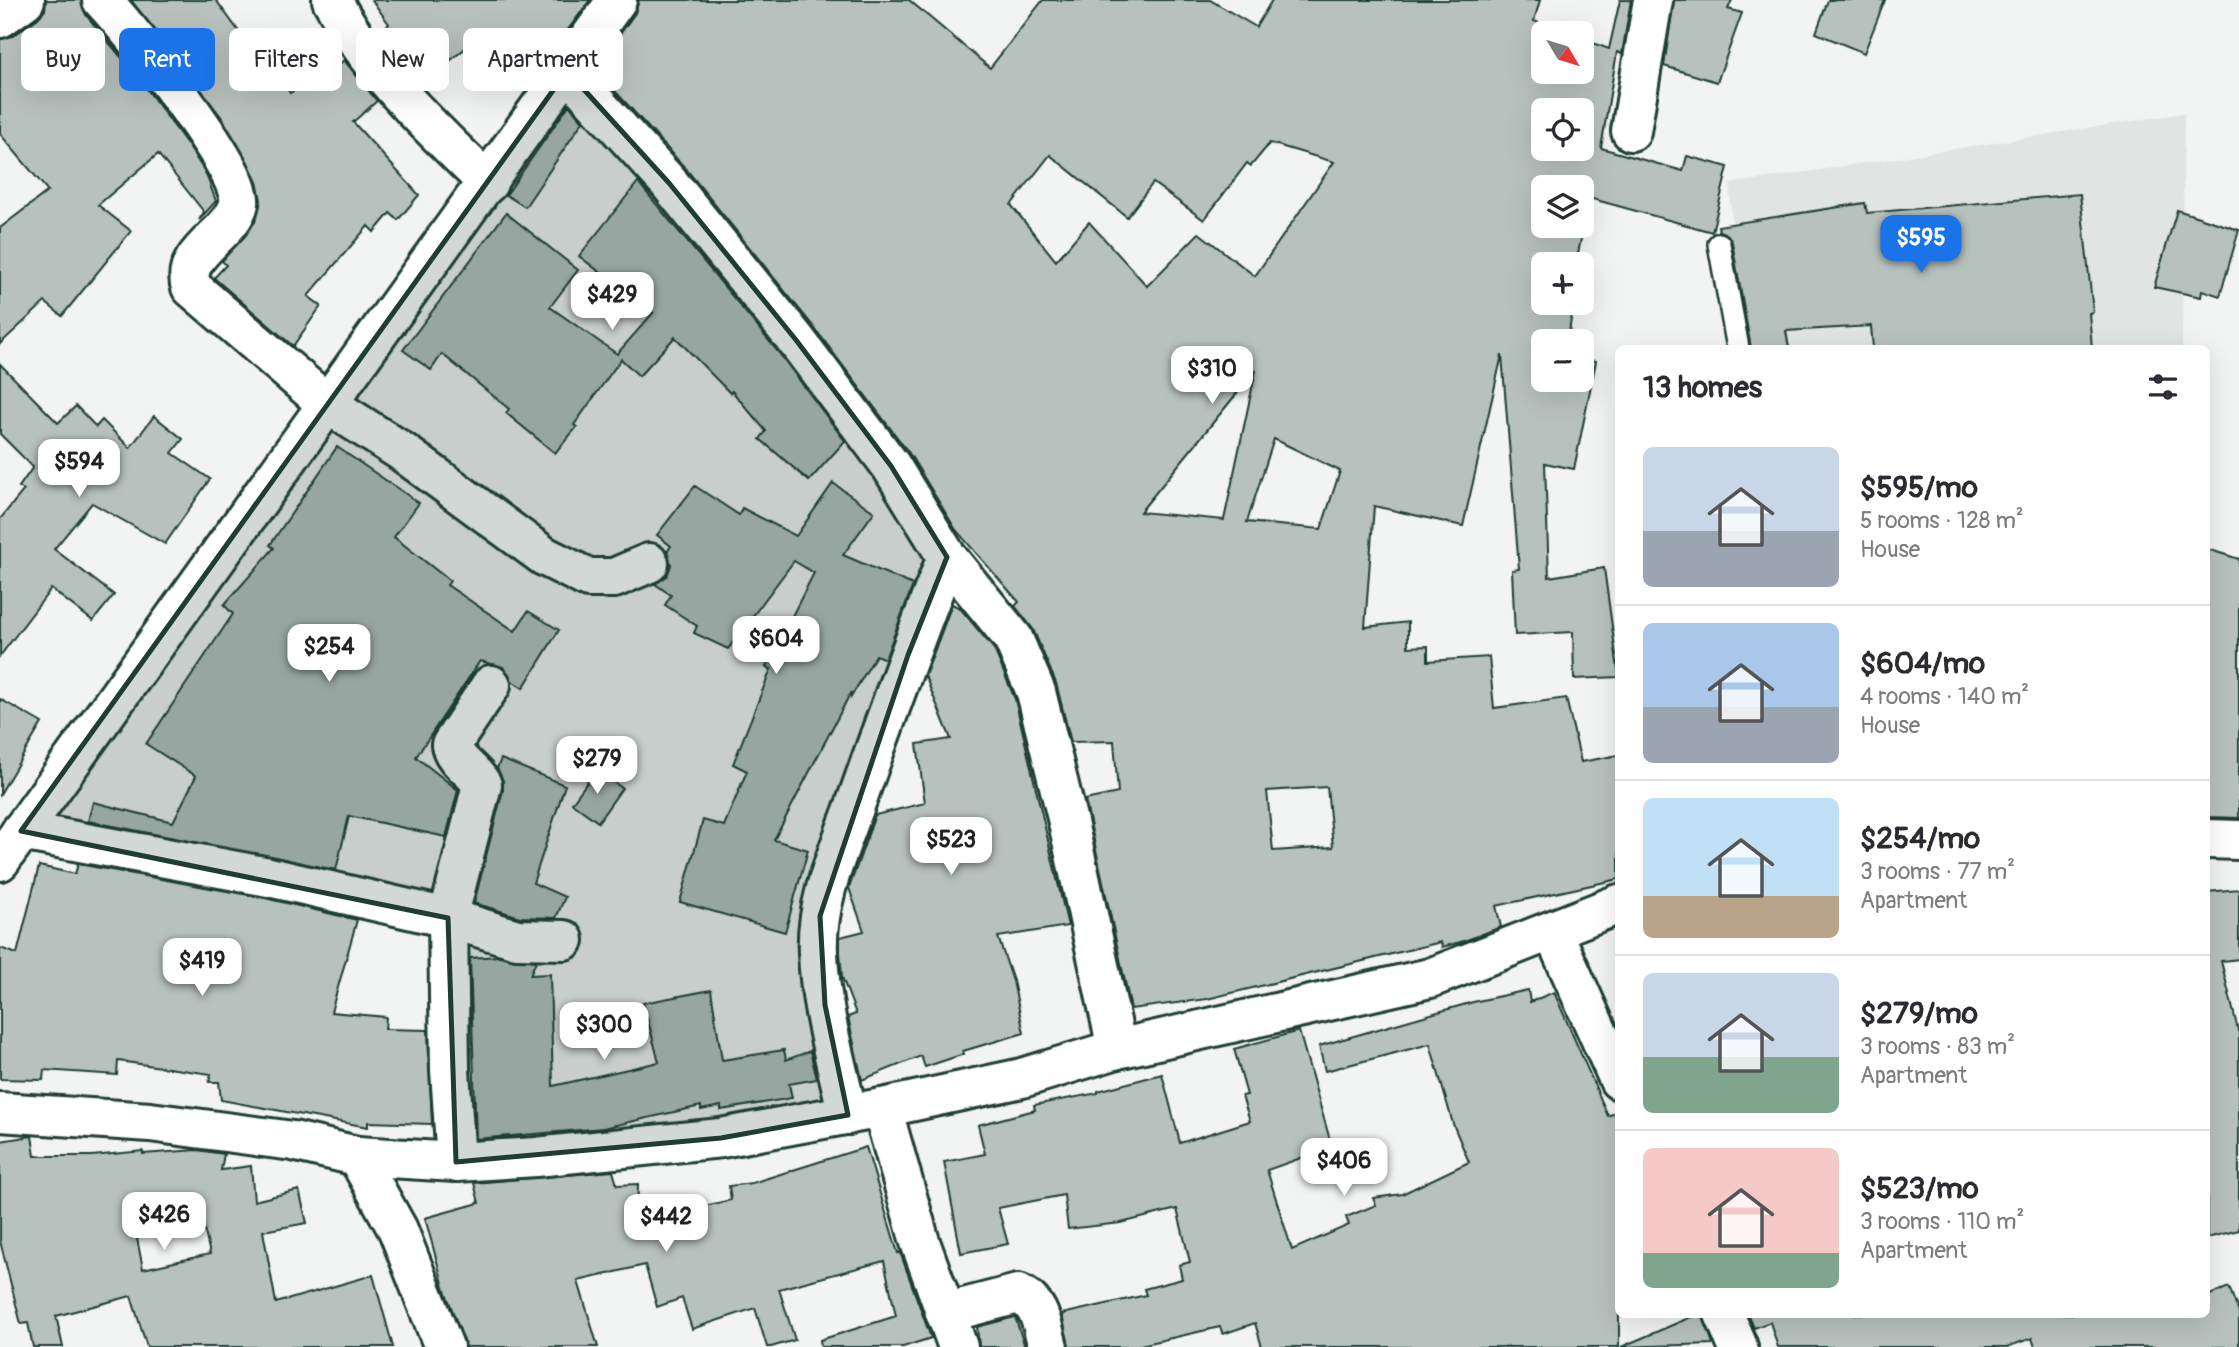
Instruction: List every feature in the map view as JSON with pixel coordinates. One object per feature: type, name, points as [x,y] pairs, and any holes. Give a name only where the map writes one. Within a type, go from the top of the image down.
[{"type":"street","points":[[0,18],[25,0]]},
{"type":"street","points":[[102,0],[131,31],[174,87],[203,129],[236,187],[240,201],[234,215],[192,264],[187,277],[191,287],[326,402],[401,451],[544,555],[588,578],[614,578],[649,563]]},
{"type":"street","points":[[332,0],[364,53],[401,98],[488,183]]},
{"type":"street","points":[[597,28],[617,0]]},
{"type":"street","points":[[1631,131],[1653,0]]},
{"type":"street","points":[[553,91],[326,402],[10,846],[269,877],[448,918],[517,939],[564,940]]},
{"type":"street","points":[[585,91],[669,183],[796,340],[891,466],[947,557],[1013,638],[1036,692],[1068,822],[1117,1049]]},
{"type":"street","points":[[947,557],[908,655],[833,868],[820,916],[817,952],[825,1005],[865,1111],[920,1242],[951,1330],[1018,1294],[1029,1298],[1038,1310],[1048,1347]]},
{"type":"street","points":[[456,1161],[450,1070],[448,918],[482,785],[477,775],[453,754],[451,745],[491,685]]},
{"type":"street","points":[[2210,838],[2239,839]]},
{"type":"street","points":[[0,1112],[150,1122],[293,1141],[357,1156],[456,1161],[536,1157],[721,1138],[1022,1078],[1117,1049],[1430,978],[1615,906]]},
{"type":"street","points":[[1553,932],[1615,1071]]},
{"type":"street","points":[[357,1156],[398,1230],[444,1347]]},
{"type":"street","points":[[1726,1318],[1738,1347]]},
{"type":"lane","points":[[1719,244],[1737,345]]},
{"type":"highlighted area","points":[[567,71],[669,183],[796,340],[891,466],[947,557],[908,655],[820,916],[825,1005],[848,1115],[721,1138],[456,1162],[448,918],[21,831]]},
{"type":"shaded area","points":[[2184,113],[2182,345],[1738,345],[1730,184]]},
{"type":"building","points":[[46,0],[81,0],[86,15],[97,28],[24,28],[45,10]]},
{"type":"building","points":[[131,0],[216,0],[236,28],[229,28],[229,91],[342,91],[344,60],[356,75],[356,91],[369,91],[377,101],[353,122],[419,195],[398,220],[390,213],[374,232],[368,226],[308,296],[321,306],[293,346],[214,278],[226,265],[222,261],[255,222],[261,200],[257,182],[223,119],[201,91],[215,91],[215,28],[153,28]]},
{"type":"building","points":[[372,0],[590,0],[569,28],[463,28],[463,50],[449,62],[449,28],[384,28],[389,24]]},
{"type":"building","points":[[639,0],[909,0],[990,68],[1043,0],[1210,0],[1256,27],[1272,0],[1540,0],[1534,21],[1531,21],[1531,84],[1594,84],[1594,43],[1609,49],[1620,0],[1631,0],[1622,54],[1617,52],[1601,148],[1683,171],[1687,156],[1728,167],[1712,232],[1594,199],[1594,175],[1531,175],[1531,238],[1581,238],[1578,252],[1531,252],[1531,315],[1571,315],[1570,329],[1531,329],[1531,392],[1590,392],[1574,469],[1545,463],[1549,577],[1604,568],[1615,648],[1615,677],[1574,679],[1573,632],[1515,635],[1512,570],[1519,569],[1502,355],[1463,526],[1374,506],[1365,627],[1408,622],[1408,647],[1428,646],[1428,661],[1489,657],[1494,708],[1566,698],[1581,762],[1615,756],[1615,880],[1496,906],[1501,927],[1442,947],[1441,942],[1207,999],[1131,1009],[1085,800],[1118,793],[1114,741],[1071,742],[1056,683],[1033,629],[1015,606],[1019,602],[956,530],[909,453],[813,326],[686,169],[615,91],[623,91],[623,30],[635,13]],"holes":[[[1270,143],[1334,162],[1255,276],[1199,233],[1147,286],[1089,222],[1056,261],[1011,205],[1050,155],[1127,217],[1153,183],[1204,220],[1247,163],[1251,166]],[[1256,370],[1224,520],[1140,512]],[[1274,439],[1340,471],[1321,529],[1247,522]],[[1327,787],[1333,847],[1273,851],[1267,791]]]},
{"type":"building","points":[[1674,0],[1732,0],[1728,9],[1742,13],[1717,82],[1664,66]]},
{"type":"building","points":[[1828,0],[1885,0],[1864,53],[1816,33]]},
{"type":"building","points":[[21,30],[21,91],[105,91],[105,38],[119,55],[119,91],[148,91],[205,172],[216,201],[199,220],[204,212],[158,154],[98,205],[131,231],[62,316],[45,302],[0,344],[0,228],[48,191],[0,134],[0,39],[13,36]]},
{"type":"building","points":[[569,105],[583,121],[525,207],[506,195]]},
{"type":"building","points":[[638,182],[779,353],[845,441],[809,481],[760,439],[766,431],[732,391],[730,393],[675,337],[639,376],[621,359],[574,425],[577,427],[555,453],[506,413],[509,409],[442,354],[431,370],[403,350],[506,213],[578,270],[550,307],[617,354],[653,313],[579,256]]},
{"type":"building","points":[[2080,194],[2093,312],[2089,313],[2092,345],[1873,345],[1871,326],[1786,331],[1788,345],[1750,345],[1732,242],[1728,235],[1719,231],[1718,226],[1865,203],[1867,213]]},
{"type":"building","points":[[2177,210],[2239,230],[2220,296],[2202,290],[2201,297],[2154,287]]},
{"type":"building","points":[[0,364],[58,423],[76,406],[96,427],[102,420],[130,448],[154,416],[183,439],[172,453],[210,479],[165,544],[92,503],[54,549],[114,595],[93,621],[51,589],[0,656],[0,519],[24,490],[19,487],[33,467],[0,434]]},
{"type":"building","points":[[337,447],[419,503],[394,537],[450,581],[447,585],[515,631],[528,611],[559,630],[523,688],[512,681],[503,667],[480,661],[416,757],[458,790],[446,837],[349,816],[336,870],[88,821],[93,802],[173,822],[196,776],[146,744],[233,614],[224,605],[274,548],[270,545]]},
{"type":"building","points":[[833,483],[874,512],[843,555],[913,585],[885,659],[876,655],[851,697],[851,692],[774,840],[808,850],[785,932],[680,902],[703,820],[724,826],[747,771],[733,764],[771,669],[766,667],[814,573],[794,561],[728,649],[694,633],[697,626],[665,605],[671,595],[655,584],[667,576],[671,565],[667,552],[671,546],[657,535],[695,486],[739,515],[742,508],[796,536]]},
{"type":"building","points":[[2210,550],[2239,559],[2239,818],[2210,817]]},
{"type":"building","points":[[952,604],[960,608],[994,649],[1015,699],[1068,926],[998,937],[1013,981],[1024,1033],[963,1051],[964,1054],[925,1067],[921,1056],[862,1080],[848,1017],[856,1014],[842,977],[840,952],[840,937],[864,931],[849,888],[875,815],[925,803],[917,744],[951,739],[925,676]]},
{"type":"building","points":[[0,699],[42,723],[0,794]]},
{"type":"building","points":[[501,759],[565,785],[533,883],[565,897],[556,918],[520,917],[474,903],[503,790],[503,781],[497,768]]},
{"type":"building","points":[[596,770],[622,788],[598,822],[572,803]]},
{"type":"building","points":[[78,864],[265,898],[357,920],[331,1012],[386,1017],[385,1029],[428,1030],[432,1124],[368,1122],[368,1127],[221,1100],[219,1082],[209,1082],[211,1074],[118,1061],[117,1075],[44,1070],[43,1080],[0,1079],[0,948],[17,954],[39,866],[75,874]]},
{"type":"building","points":[[2239,889],[2239,959],[2221,961],[2239,1034],[2239,1230],[2210,1237],[2210,892]]},
{"type":"building","points":[[499,956],[536,961],[530,975],[550,974],[553,1086],[659,1062],[643,1003],[711,990],[722,1060],[784,1050],[786,1060],[810,1051],[817,1079],[789,1084],[792,1098],[721,1110],[721,1106],[701,1110],[701,1106],[603,1128],[476,1139],[470,958]]},
{"type":"building","points":[[1528,990],[1530,1002],[1554,992],[1608,1116],[1615,1113],[1615,1318],[1619,1318],[1619,1347],[1262,1347],[1255,1323],[1223,1334],[1220,1327],[1132,1347],[1069,1347],[1062,1314],[1146,1295],[1144,1289],[1182,1279],[1179,1265],[1190,1262],[1177,1209],[1121,1223],[1068,1229],[1064,1195],[998,1208],[1008,1244],[961,1253],[944,1162],[985,1154],[978,1125],[1035,1110],[1034,1105],[1098,1093],[1162,1074],[1180,1143],[1250,1121],[1242,1096],[1247,1095],[1234,1049],[1299,1031],[1332,1147],[1267,1170],[1292,1250],[1349,1225],[1346,1217],[1376,1205],[1373,1198],[1402,1194],[1469,1162],[1453,1124],[1430,1044],[1325,1071],[1319,1046],[1473,1002]]},
{"type":"building","points":[[32,1136],[35,1156],[92,1156],[197,1150],[224,1154],[221,1170],[251,1166],[254,1201],[299,1190],[307,1223],[263,1231],[276,1303],[373,1275],[393,1347],[147,1347],[131,1296],[56,1316],[63,1347],[33,1347],[28,1323],[21,1324],[0,1241],[0,1141]],"holes":[[[197,1198],[210,1254],[143,1269],[130,1203]]]},
{"type":"building","points":[[866,1147],[898,1253],[900,1252],[931,1338],[903,1347],[821,1347],[820,1340],[896,1316],[884,1261],[779,1289],[795,1340],[771,1347],[767,1347],[755,1308],[692,1329],[682,1298],[657,1307],[645,1265],[578,1281],[598,1347],[465,1347],[444,1287],[425,1218],[479,1203],[474,1183],[613,1171],[617,1185],[638,1184],[637,1221],[731,1200],[729,1186],[752,1183]]},
{"type":"building","points":[[2229,1287],[2239,1313],[2239,1347],[2035,1347],[2032,1338],[2007,1347],[1778,1347],[1770,1322],[1754,1328],[1750,1318],[2210,1318],[2210,1295]]},
{"type":"building","points":[[1015,1317],[1025,1347],[979,1347],[977,1327]]},
{"type":"building","points":[[1689,1318],[1704,1318],[1713,1344],[1621,1347]]}]
